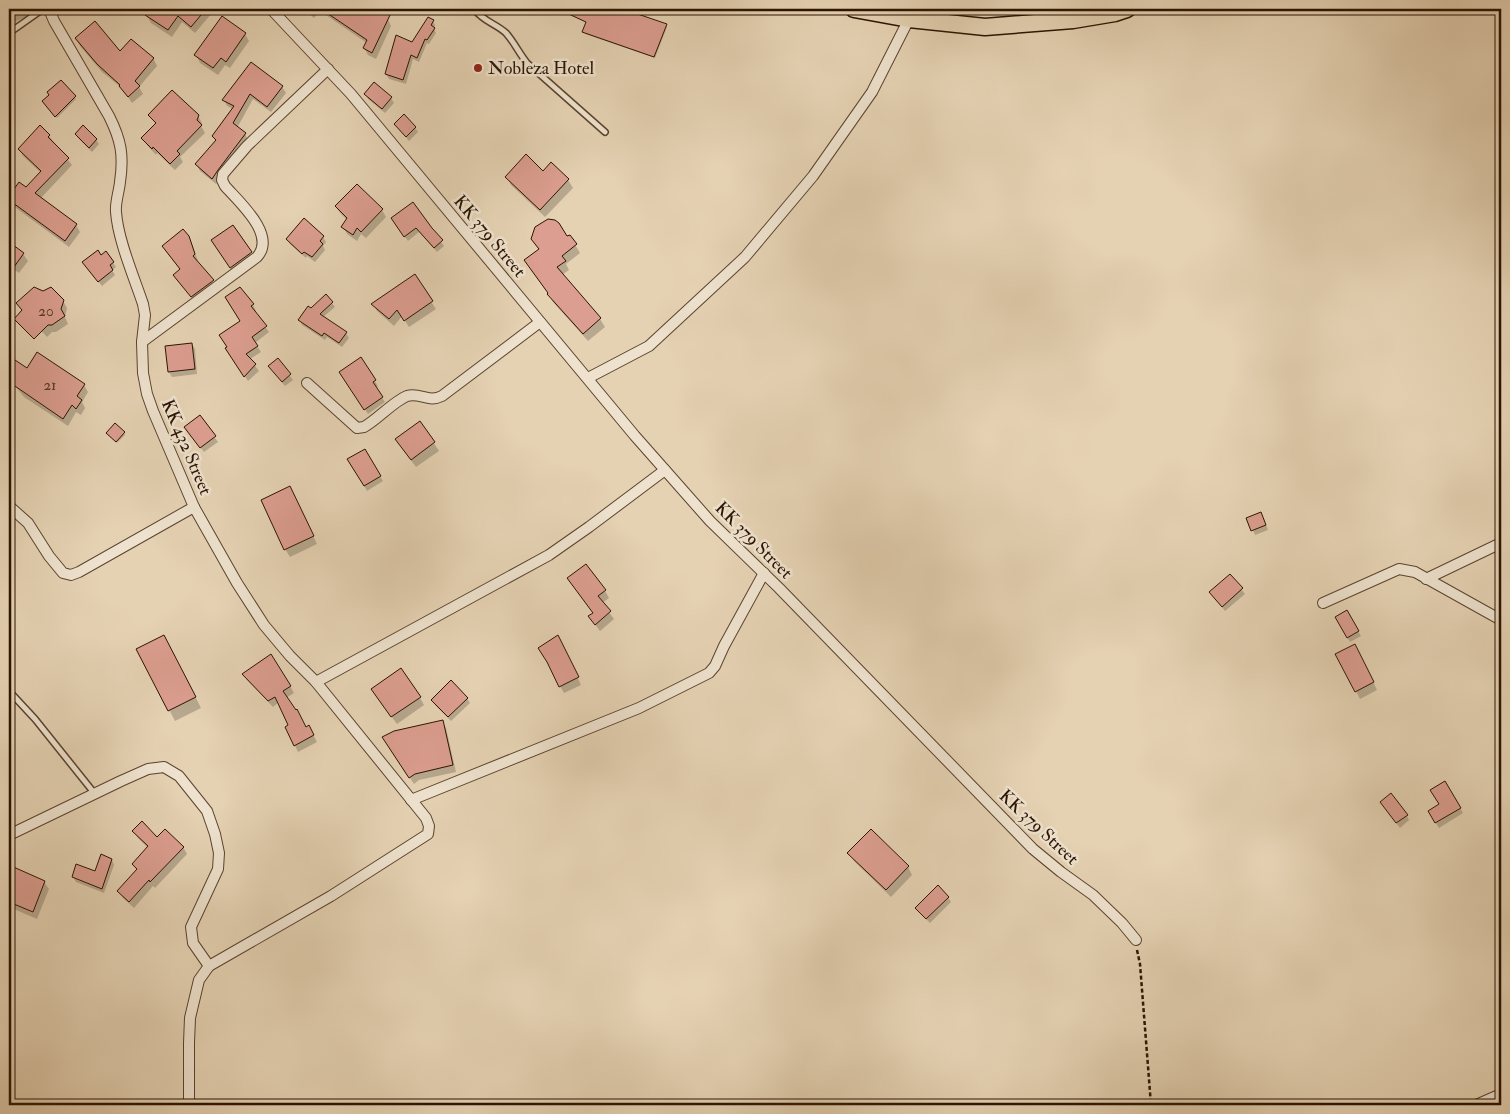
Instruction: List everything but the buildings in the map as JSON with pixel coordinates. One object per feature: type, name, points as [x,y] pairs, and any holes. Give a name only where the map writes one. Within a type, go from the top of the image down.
[{"type":"highway","points":[[854,9],[909,19],[985,27],[1073,20],[1115,13],[1127,9]]},
{"type":"street","name":"KK 432 Street","points":[[49,9],[109,116],[122,148],[121,179],[115,210],[121,237],[143,304],[143,373],[147,394],[194,507],[237,583],[264,625],[290,656],[316,682],[426,818],[430,826],[428,834],[331,896],[209,966]]},
{"type":"street","name":"KK 379 Street","points":[[271,9],[351,94],[635,436],[710,521],[764,573],[1033,849],[1093,895],[1136,940]]},
{"type":"street","points":[[588,378],[649,346],[745,257],[813,176],[872,92],[909,19]]},
{"type":"street","points":[[142,342],[258,257],[262,252],[264,245],[262,234],[256,221],[225,186],[222,180],[223,174],[247,146],[328,69]]},
{"type":"street","points":[[307,383],[358,428],[364,427],[405,397],[414,395],[434,400],[442,396],[540,322]]},
{"type":"street","points":[[316,682],[549,555],[666,470]]},
{"type":"street","points":[[9,506],[28,523],[55,565],[63,573],[71,575],[194,507]]},
{"type":"street","points":[[1426,579],[1501,543]]},
{"type":"street","points":[[1324,602],[1399,569],[1414,572],[1501,620]]},
{"type":"street","points":[[411,800],[639,708],[709,673],[715,666],[764,573]]},
{"type":"street","points":[[9,835],[148,769],[164,767],[179,776],[207,811],[219,853],[218,869],[190,927],[193,943],[209,966],[199,980],[190,1018],[189,1105]]},
{"type":"street","points":[[1476,1105],[1501,1094]]},
{"type":"lane","points":[[9,33],[43,9]]},
{"type":"lane","points":[[474,9],[480,17],[504,32],[514,42],[520,54],[527,62],[605,132]]},
{"type":"lane","points":[[9,691],[35,719],[95,794]]},
{"type":"path","points":[[1136,940],[1140,964],[1152,1105]]},
{"type":"place","name":"Nobleza Hotel","points":[[478,68]]}]
